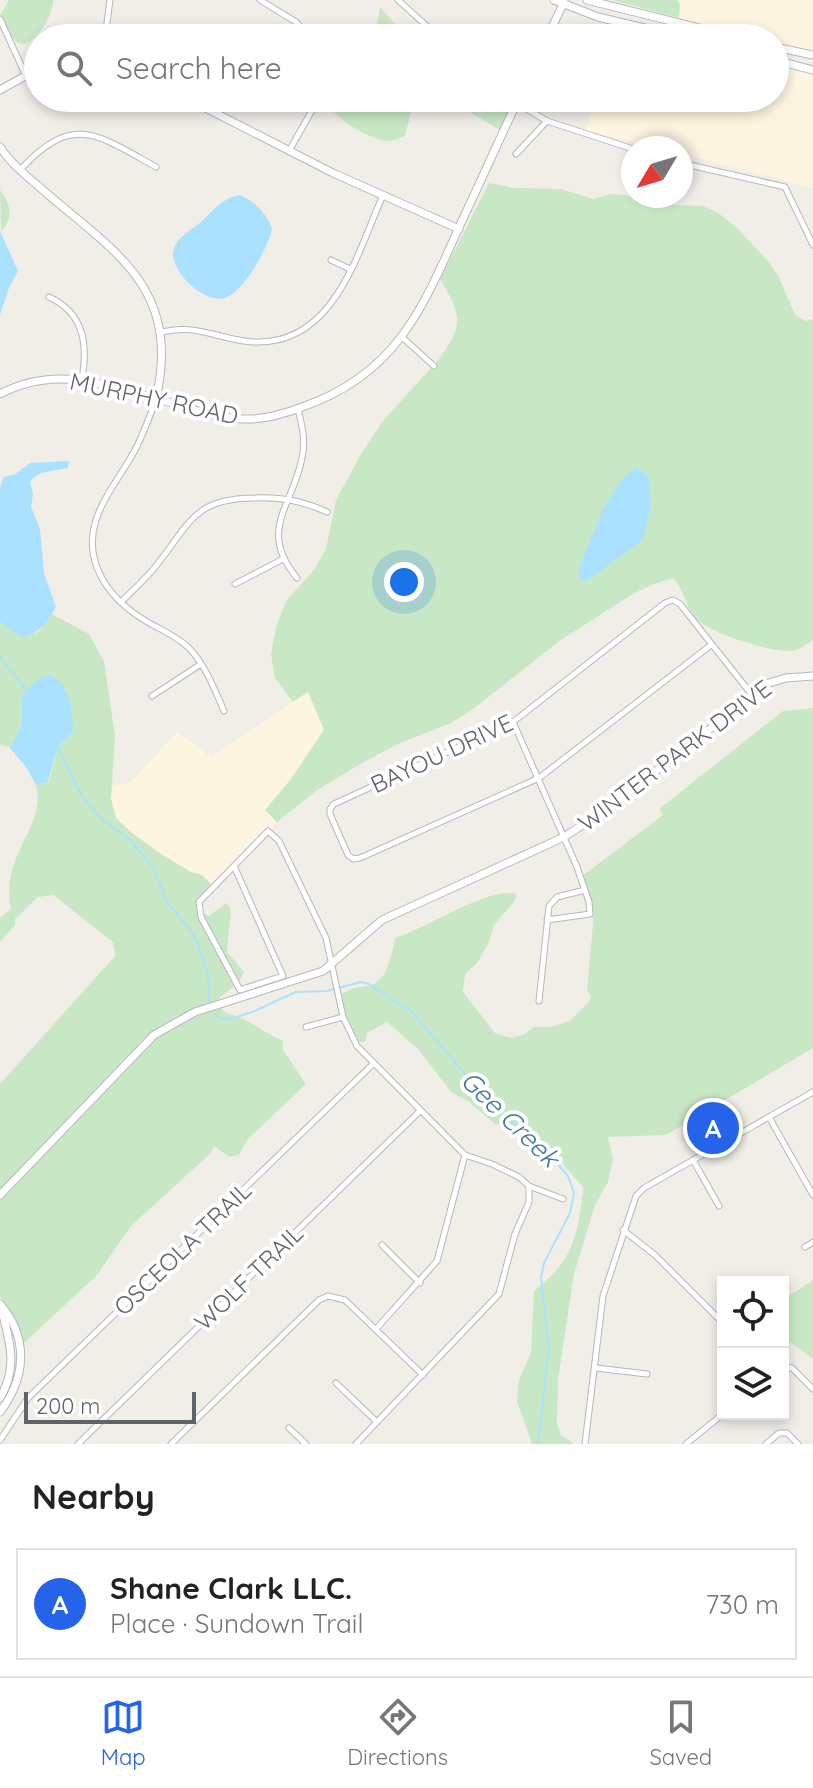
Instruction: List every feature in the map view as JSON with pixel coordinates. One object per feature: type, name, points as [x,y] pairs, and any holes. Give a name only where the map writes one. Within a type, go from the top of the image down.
[{"type":"street","points":[[107,24],[110,0]]},
{"type":"street","points":[[260,0],[298,24]]},
{"type":"street","points":[[398,0],[425,24]]},
{"type":"street","points":[[554,0],[598,17],[627,24]]},
{"type":"street","points":[[587,0],[683,24]]},
{"type":"street","points":[[554,24],[564,2]]},
{"type":"street","points":[[0,19],[24,72]]},
{"type":"street","points":[[789,50],[813,55]]},
{"type":"street","points":[[789,64],[813,70]]},
{"type":"street","points":[[0,90],[24,75]]},
{"type":"street","points":[[213,112],[289,151],[459,229]]},
{"type":"street","points":[[289,151],[311,112]]},
{"type":"street","name":"MURPHY ROAD","points":[[0,394],[32,381],[82,379],[197,411],[244,419],[298,409],[348,386],[402,337],[432,290],[513,112]]},
{"type":"street","points":[[535,112],[547,121],[621,145]]},
{"type":"street","points":[[516,154],[547,121]]},
{"type":"street","points":[[20,170],[45,146],[76,133],[107,140],[156,167]]},
{"type":"street","points":[[0,147],[20,170],[128,264],[145,286],[161,332],[161,379],[135,450],[99,510],[92,533],[92,553],[96,570],[121,602],[189,648],[201,664],[224,711]]},
{"type":"street","points":[[693,166],[785,187],[812,241]]},
{"type":"street","points":[[161,332],[198,331],[250,342],[284,339],[310,326],[340,292],[383,195]]},
{"type":"street","points":[[331,260],[350,269]]},
{"type":"street","points":[[49,297],[70,310],[83,334],[86,356],[82,379]]},
{"type":"street","points":[[402,337],[434,366]]},
{"type":"street","points":[[297,578],[283,559],[276,532],[303,455],[304,434],[298,409]]},
{"type":"street","points":[[121,602],[157,565],[179,532],[202,510],[225,500],[289,499],[327,512]]},
{"type":"street","points":[[235,584],[283,559]]},
{"type":"street","name":"BAYOU DRIVE","points":[[539,778],[353,859],[348,855],[330,814],[334,804],[513,722],[665,603],[673,600],[680,604],[711,645]]},
{"type":"street","points":[[539,778],[711,645],[752,695]]},
{"type":"street","points":[[152,696],[201,664]]},
{"type":"street","name":"WINTER PARK DRIVE","points":[[0,1195],[154,1035],[195,1012],[302,979],[332,965],[382,920],[564,837],[607,809],[775,680],[813,676]]},
{"type":"street","points":[[513,722],[564,837],[585,890],[590,914],[547,920]]},
{"type":"street","points":[[234,866],[283,976],[240,990],[201,917],[199,902],[268,831],[279,841],[326,938],[343,1017],[357,1046],[465,1155],[563,1199]]},
{"type":"street","points":[[539,1001],[551,902],[557,897],[585,890]]},
{"type":"street","points":[[306,1027],[343,1017]]},
{"type":"street","name":"OSCEOLA TRAIL","points":[[0,1440],[28,1398],[373,1064]]},
{"type":"street","points":[[585,1444],[603,1296],[632,1202],[640,1191],[813,1092]]},
{"type":"street","name":"WOLF TRAIL","points":[[78,1444],[420,1111]]},
{"type":"street","points":[[769,1117],[813,1195]]},
{"type":"street","points":[[376,1329],[431,1270],[441,1251],[465,1155]]},
{"type":"street","points":[[693,1160],[719,1206]]},
{"type":"street","points":[[356,1444],[499,1294],[515,1234],[529,1202],[529,1186]]},
{"type":"street","points":[[623,1230],[655,1255],[717,1317]]},
{"type":"street","points":[[805,1247],[813,1242]]},
{"type":"street","points":[[382,1245],[420,1283]]},
{"type":"street","points":[[171,1444],[319,1300],[328,1296],[345,1300],[423,1375]]},
{"type":"street","points":[[0,1304],[13,1358],[9,1379],[0,1398]]},
{"type":"street","points":[[0,1304],[14,1326],[21,1356],[18,1382],[0,1412]]},
{"type":"street","points":[[596,1368],[647,1374]]},
{"type":"street","points":[[789,1368],[813,1389]]},
{"type":"street","points":[[336,1383],[377,1422]]},
{"type":"street","points":[[686,1444],[717,1419]]},
{"type":"street","points":[[289,1428],[306,1444]]},
{"type":"street","points":[[766,1444],[779,1433],[787,1433],[798,1444]]},
{"type":"shaded area","points":[[677,0],[813,0],[813,52],[789,46],[789,24],[701,24],[679,18]]},
{"type":"shaded area","points":[[789,69],[813,76],[813,188],[693,157],[693,136],[621,136],[621,139],[585,130],[592,112],[789,112]]},
{"type":"shaded area","points":[[308,692],[324,730],[266,809],[277,822],[268,827],[206,890],[210,884],[202,875],[164,856],[116,818],[111,799],[113,786],[131,782],[178,732],[211,757]]},
{"type":"green space","points":[[9,0],[53,0],[45,24],[24,24],[24,43],[13,39],[1,14]]},
{"type":"green space","points":[[612,0],[677,0],[680,4],[679,18]]},
{"type":"green space","points":[[380,7],[395,24],[377,24]]},
{"type":"green space","points":[[334,112],[411,112],[405,136],[387,141],[370,136]]},
{"type":"green space","points":[[470,112],[510,112],[501,131]]},
{"type":"green space","points":[[489,183],[515,188],[561,189],[593,199],[621,195],[621,208],[703,206],[717,212],[738,229],[779,277],[795,315],[806,321],[813,319],[813,640],[798,649],[787,651],[746,643],[699,621],[673,578],[651,585],[558,642],[472,710],[451,723],[400,743],[364,762],[317,790],[277,822],[265,810],[291,779],[324,730],[308,692],[293,702],[275,678],[271,654],[276,627],[286,601],[313,571],[326,549],[336,500],[360,456],[382,422],[431,368],[434,370],[438,366],[436,363],[451,340],[457,322],[456,313],[440,279]]},
{"type":"green space","points":[[0,190],[10,211],[8,222],[1,232]]},
{"type":"green space","points":[[52,614],[89,634],[104,661],[115,736],[111,799],[116,818],[164,856],[202,875],[211,884],[196,900],[198,918],[234,986],[215,1002],[176,1018],[152,1033],[0,1190],[0,1084],[115,956],[113,942],[53,895],[38,897],[15,919],[15,925],[0,942],[0,918],[11,909],[9,889],[12,872],[35,814],[38,800],[36,785],[49,782],[58,747],[73,732],[66,689],[21,696],[17,736],[9,747],[0,745],[0,622],[21,637],[38,632]]},
{"type":"green space","points":[[813,708],[813,1048],[666,1135],[608,1137],[613,1159],[608,1182],[595,1205],[574,1274],[558,1380],[557,1424],[561,1435],[574,1444],[532,1444],[517,1401],[519,1380],[531,1353],[534,1291],[560,1266],[571,1247],[578,1225],[583,1187],[547,1146],[521,1128],[495,1124],[469,1102],[451,1092],[419,1050],[387,1022],[367,1033],[365,1042],[358,1042],[341,995],[353,988],[372,985],[382,977],[395,938],[491,896],[517,894],[494,925],[478,962],[465,974],[463,992],[495,1033],[512,1038],[534,1027],[551,1027],[570,1021],[591,996],[587,991],[594,913],[578,879],[663,815],[659,809],[783,711]]},
{"type":"green space","points":[[226,903],[231,908],[227,952],[244,972],[239,981],[204,916],[209,916]]},
{"type":"green space","points":[[220,1008],[283,1041],[283,1050],[306,1084],[248,1139],[239,1155],[229,1157],[214,1146],[211,1153],[131,1226],[97,1275],[23,1344],[13,1315],[0,1297],[0,1200],[156,1037],[178,1023]]},
{"type":"green space","points":[[813,1280],[813,1359],[789,1341],[789,1296]]},
{"type":"water","points":[[240,195],[260,209],[272,229],[260,258],[239,288],[224,298],[206,296],[188,283],[175,265],[174,248],[182,237],[219,205]]},
{"type":"water","points":[[0,231],[18,271],[0,315]]},
{"type":"water","points":[[69,461],[68,468],[42,473],[30,482],[33,494],[31,507],[40,529],[44,573],[56,607],[42,627],[21,637],[0,622],[0,487],[4,477],[14,475],[30,463]]},
{"type":"water","points":[[635,467],[648,475],[651,503],[643,540],[588,580],[582,581],[579,568],[601,514],[616,488]]},
{"type":"water","points":[[50,675],[66,691],[73,732],[58,747],[48,782],[36,785],[9,747],[21,723],[21,696],[38,679]]},
{"type":"waterway","name":"Gee Creek","points":[[0,657],[27,691]]},
{"type":"waterway","name":"Gee Creek","points":[[57,746],[80,793],[100,818],[129,839],[153,867],[167,902],[194,935],[208,973],[209,1001]]},
{"type":"waterway","name":"Gee Creek","points":[[213,1014],[230,1019],[296,992],[327,991],[361,982],[369,984],[412,1012],[462,1070],[481,1099],[539,1142],[568,1176],[574,1193],[570,1213],[544,1263],[541,1277],[549,1348],[538,1444]]},
{"type":"place","name":"Shane Clark LLC.","points":[[713,1128]]}]
